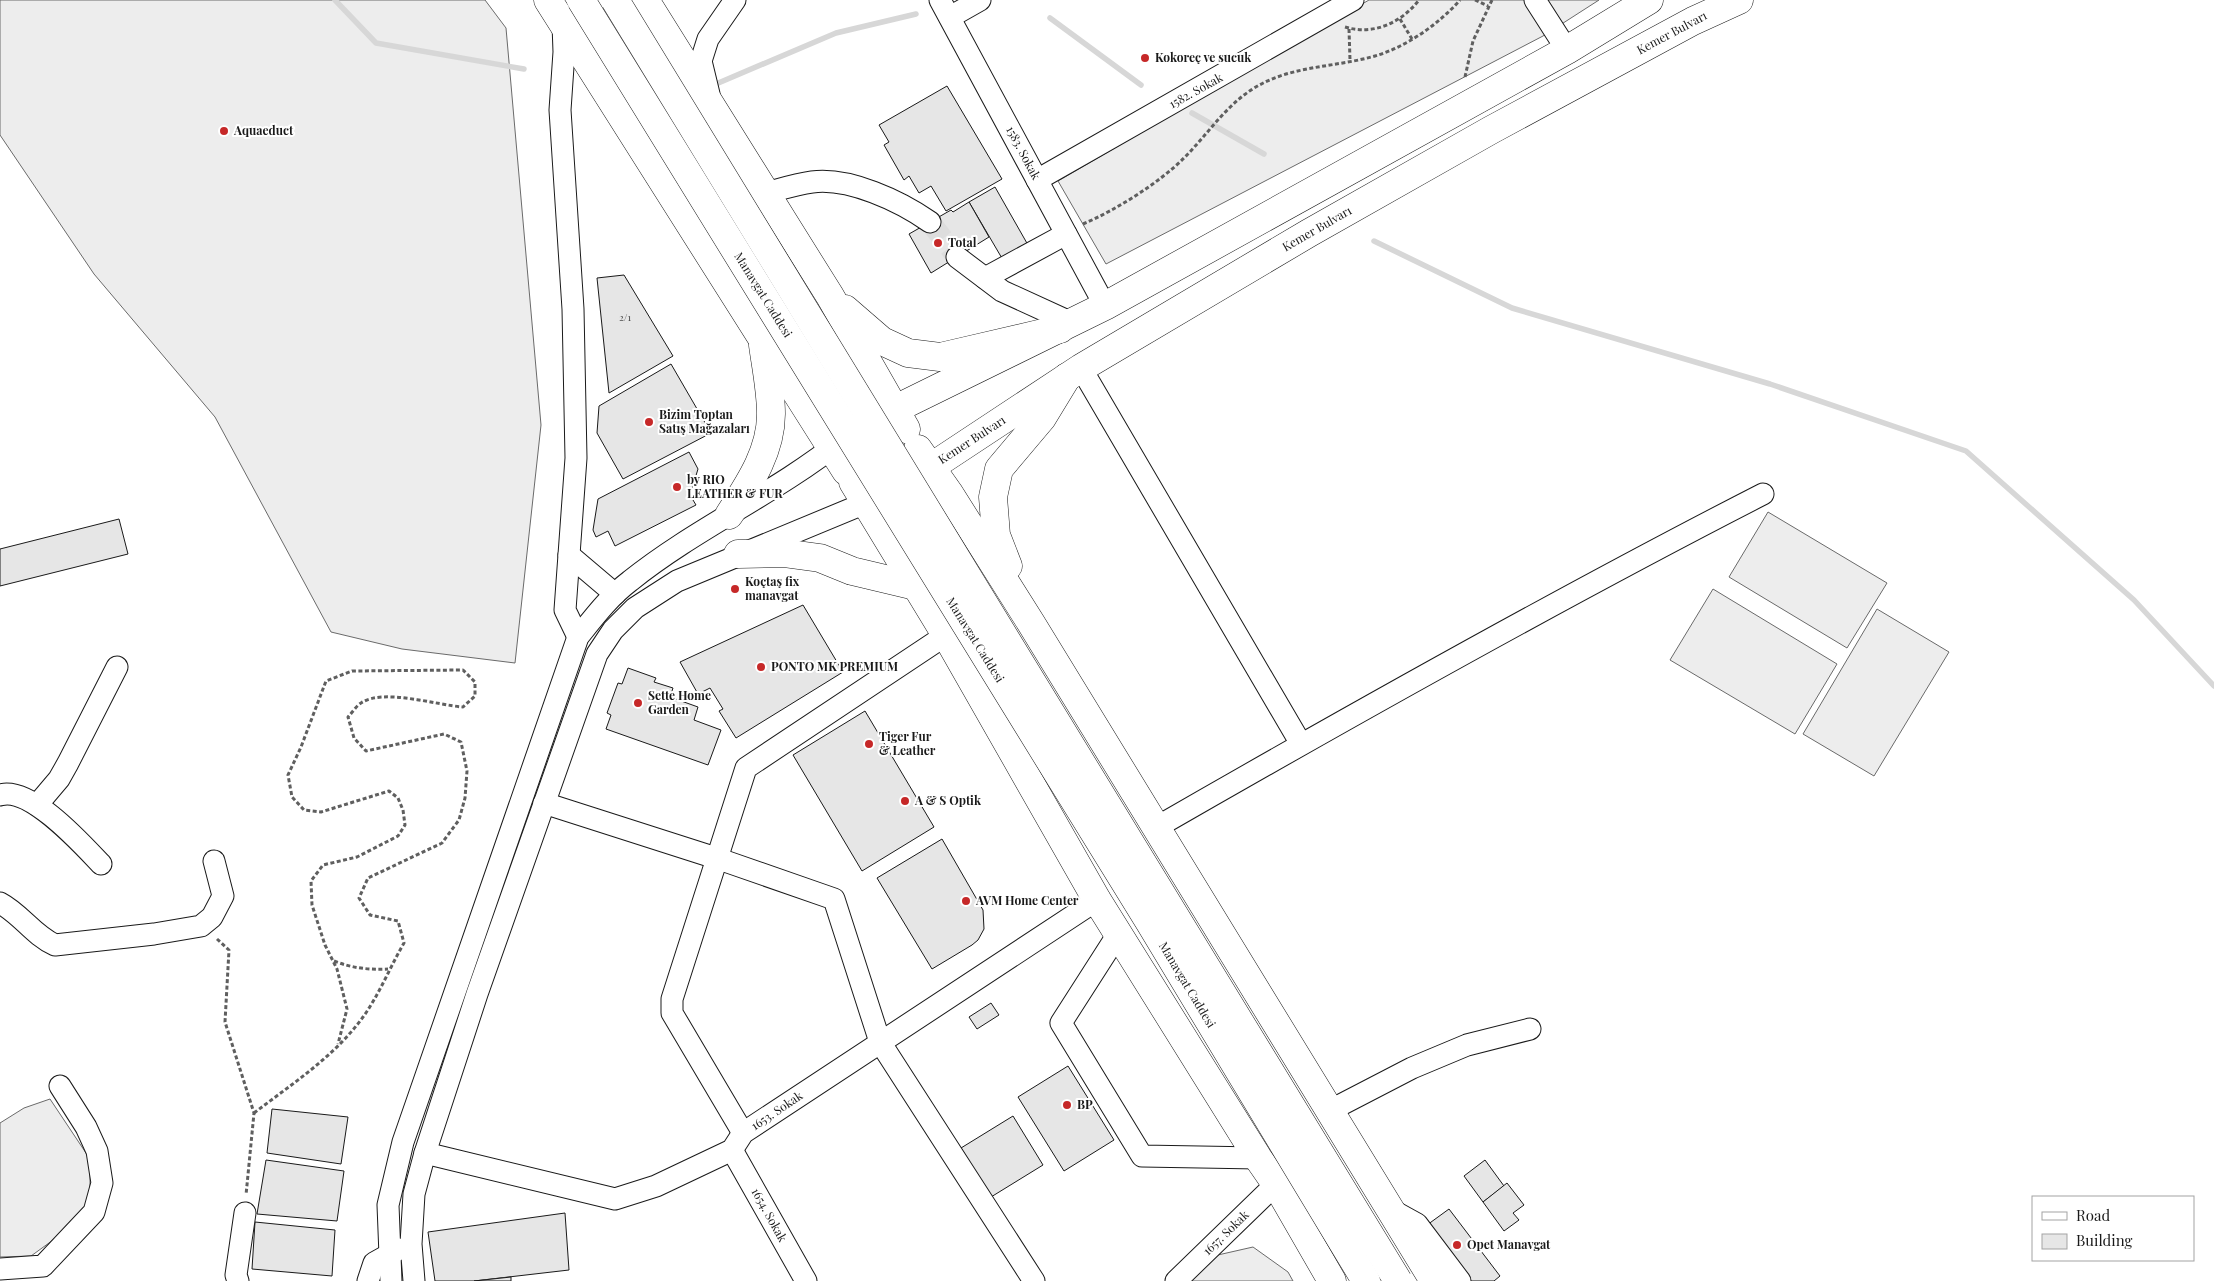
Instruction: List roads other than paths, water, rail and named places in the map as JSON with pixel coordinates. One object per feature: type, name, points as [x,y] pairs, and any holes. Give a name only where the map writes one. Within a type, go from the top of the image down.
[{"type":"main road","points":[[548,0],[832,448],[886,458],[1031,623],[1434,1281]]},
{"type":"main road","name":"Manavgat Caddesi","points":[[581,0],[1150,922],[1366,1281]]},
{"type":"main road","name":"Manavgat Caddesi","points":[[615,0],[1398,1281]]},
{"type":"main road","points":[[645,0],[712,104],[830,296],[886,458],[915,586],[946,635],[1097,900],[1276,1184],[1332,1281]]},
{"type":"main road","points":[[886,458],[1066,326],[1567,50],[1649,0]]},
{"type":"main road","name":"Kemer Bulvarı","points":[[886,458],[1074,373],[1309,233],[1482,135],[1693,21],[1739,0]]},
{"type":"main road","points":[[830,296],[882,340],[908,353],[940,357],[1066,326]]},
{"type":"main road","points":[[729,515],[752,480],[768,441],[771,414],[763,338]]},
{"type":"main road","points":[[1031,623],[996,535],[993,497],[999,469],[1042,418],[1074,373]]},
{"type":"main road","points":[[738,554],[783,553],[820,558],[852,571],[915,586]]},
{"type":"street","points":[[712,104],[701,61],[708,39],[735,0]]},
{"type":"street","points":[[945,9],[980,0]]},
{"type":"street","name":"1582. Sokak","points":[[1037,180],[1353,0]]},
{"type":"street","points":[[1535,0],[1567,50]]},
{"type":"street","name":"1583. Sokak","points":[[945,9],[1105,306]]},
{"type":"street","points":[[563,24],[564,52],[560,110],[573,309],[576,458],[565,610],[578,637]]},
{"type":"street","points":[[766,193],[812,182],[850,184],[913,210],[930,222]]},
{"type":"street","points":[[985,278],[1066,234]]},
{"type":"street","points":[[957,257],[1002,291],[1066,326]]},
{"type":"street","points":[[1074,373],[1301,744]]},
{"type":"street","points":[[391,1281],[388,1205],[403,1142],[578,637],[615,594],[658,561],[797,474],[832,448],[886,458]]},
{"type":"street","points":[[414,1281],[411,1244],[414,1194],[425,1153],[477,994],[597,654],[613,630],[635,608],[677,581],[738,554],[886,458]]},
{"type":"street","points":[[1157,827],[1301,744],[1680,537],[1763,494]]},
{"type":"street","points":[[569,555],[615,594]]},
{"type":"street","name":"1654. Sokak","points":[[806,1281],[672,1013],[672,999],[719,858],[746,768],[946,635]]},
{"type":"street","points":[[37,805],[59,779],[116,667]]},
{"type":"street","points":[[0,795],[9,793],[37,805],[73,835],[101,864]]},
{"type":"street","points":[[544,804],[719,858],[834,899],[880,1042],[1034,1281]]},
{"type":"street","points":[[0,903],[11,909],[42,939],[55,945],[145,935],[202,926],[212,917],[223,896],[214,861]]},
{"type":"street","name":"1653. Sokak","points":[[425,1153],[615,1199],[656,1186],[737,1142],[880,1042],[1097,900]]},
{"type":"street","points":[[1118,934],[1061,1023],[1142,1156],[1258,1158]]},
{"type":"street","points":[[1329,1111],[1412,1068],[1459,1048],[1530,1029]]},
{"type":"street","points":[[0,1269],[43,1266],[94,1212],[102,1183],[97,1151],[86,1128],[60,1086]]},
{"type":"street","name":"1657. Sokak","points":[[1176,1281],[1276,1184]]},
{"type":"street","points":[[1388,1208],[1417,1224],[1460,1281]]},
{"type":"street","points":[[238,1281],[236,1275],[245,1213]]},
{"type":"street","points":[[368,1281],[374,1263],[389,1253],[411,1244]]},
{"type":"waterway","points":[[335,0],[376,43],[524,69]]},
{"type":"waterway","points":[[716,84],[836,33],[916,14]]},
{"type":"waterway","points":[[1050,18],[1141,85]]},
{"type":"waterway","points":[[1192,113],[1264,154]]},
{"type":"waterway","points":[[1374,241],[1512,308],[1770,384],[1966,451],[2134,600],[2214,686]]},
{"type":"tunnel","points":[[930,222],[957,257]]},
{"type":"place","name":"Kokoreç ve sucuk","points":[[1145,58]]},
{"type":"place","name":"Aquaeduct","points":[[224,131]]},
{"type":"place","name":"Total","points":[[938,243]]},
{"type":"place","name":"Bizim Toptan Satış Mağazaları","points":[[649,422]]},
{"type":"place","name":"by RIO LEATHER & FUR","points":[[677,487]]},
{"type":"place","name":"Koçtaş fix manavgat","points":[[735,589]]},
{"type":"place","name":"PONTO MK PREMIUM","points":[[761,667]]},
{"type":"place","name":"Sette Home Garden","points":[[638,703]]},
{"type":"place","name":"Tiger Fur & Leather","points":[[869,744]]},
{"type":"place","name":"A & S Optik","points":[[905,801]]},
{"type":"place","name":"AVM Home Center","points":[[966,901]]},
{"type":"place","name":"BP","points":[[1067,1105]]},
{"type":"place","name":"Opet Manavgat","points":[[1457,1245]]}]
